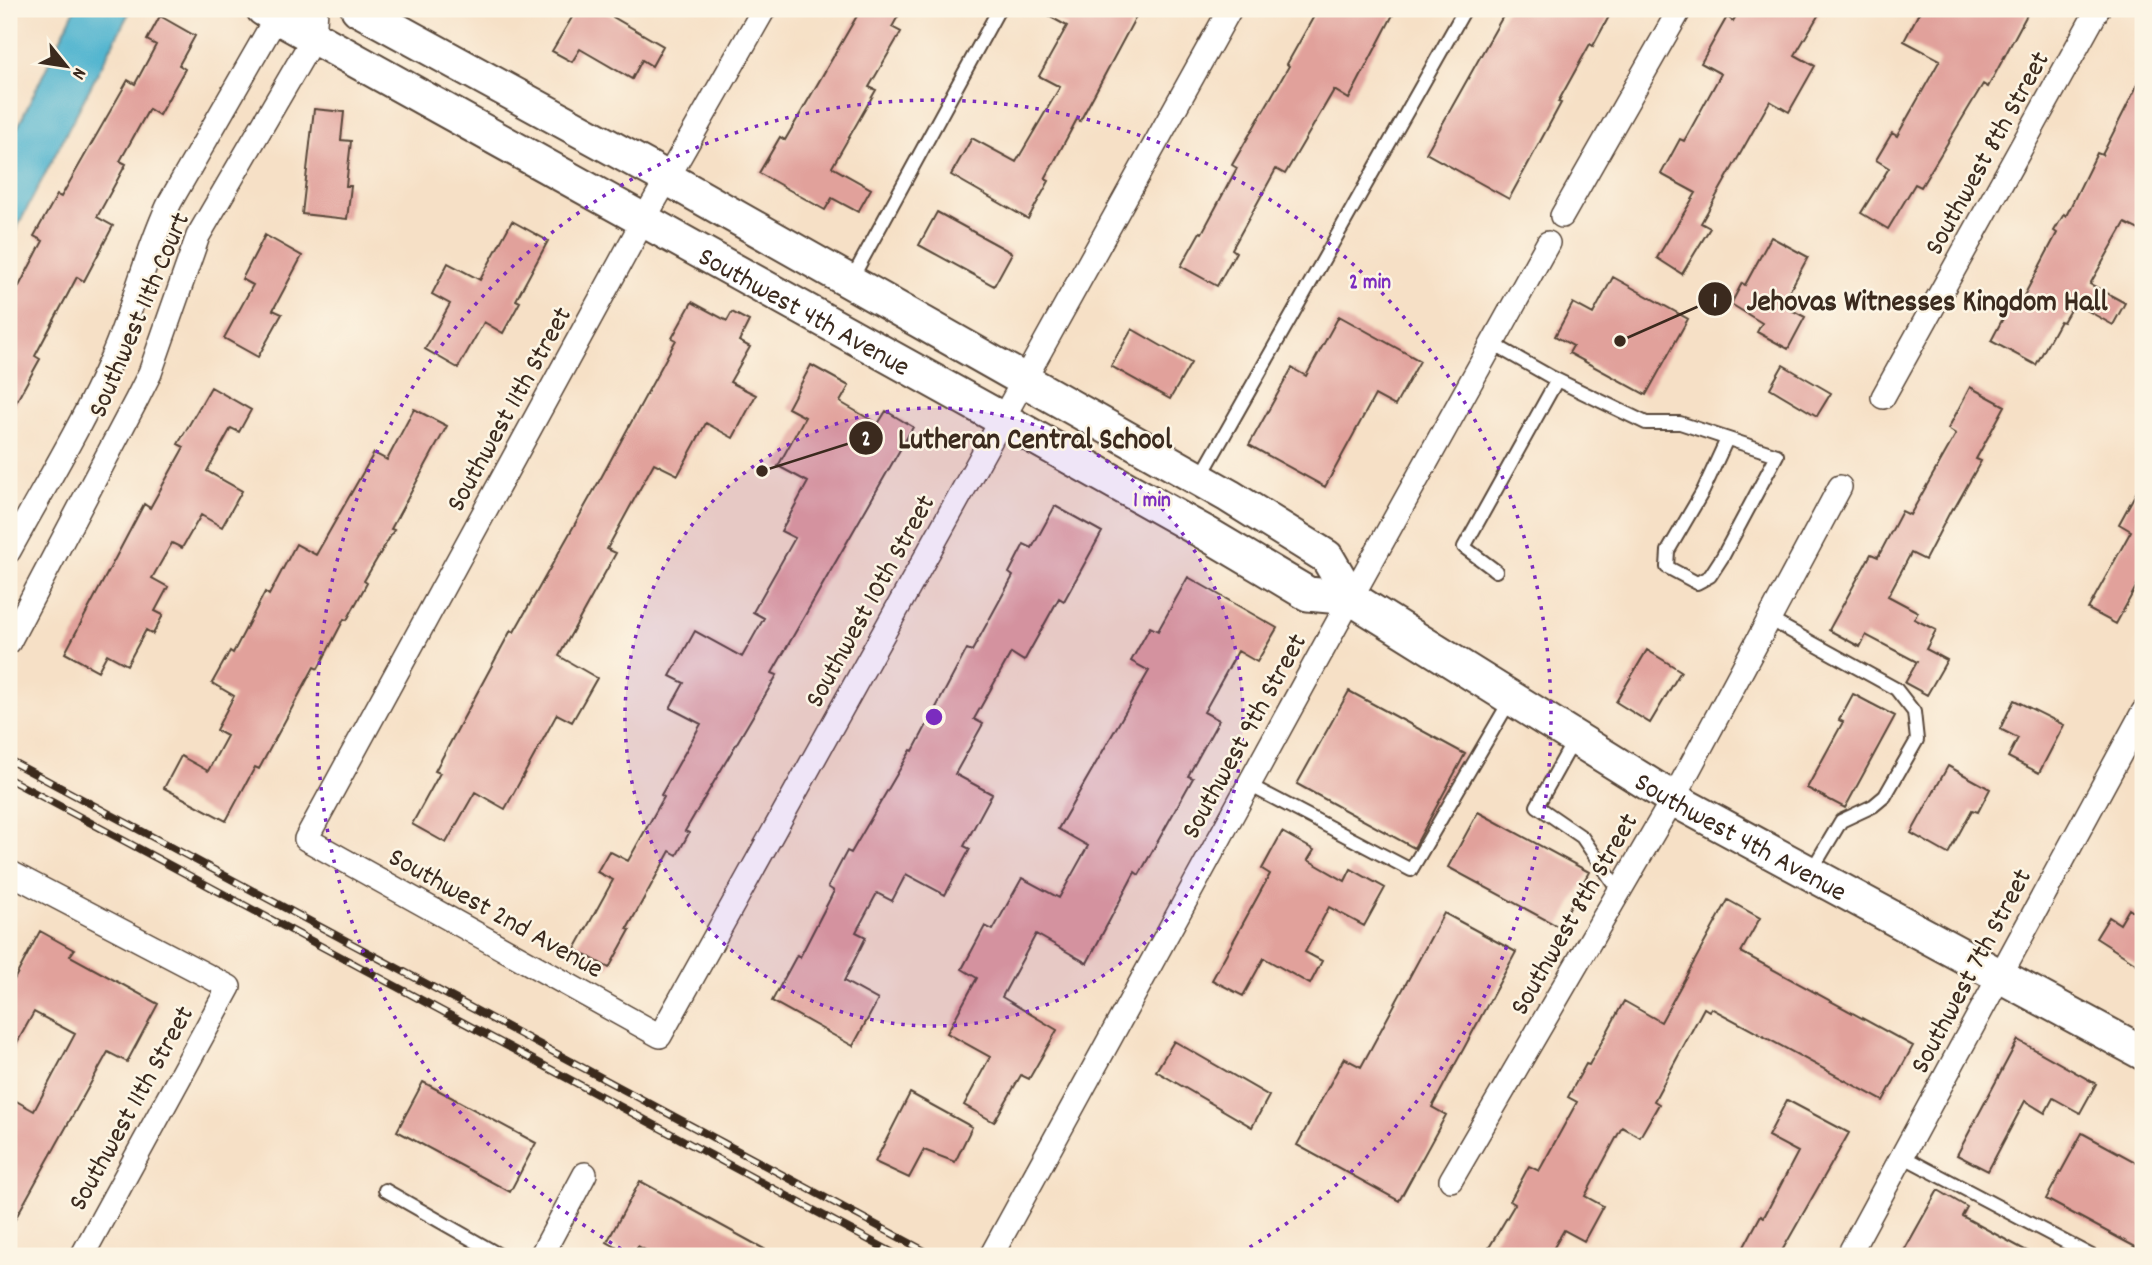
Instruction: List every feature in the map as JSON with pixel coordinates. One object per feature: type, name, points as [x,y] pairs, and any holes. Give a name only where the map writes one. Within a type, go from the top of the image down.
[{"type":"main road","name":"Southwest 4th Avenue","points":[[358,9],[667,178],[1199,479],[1327,557],[1351,598]]},
{"type":"main road","name":"Southwest 4th Avenue","points":[[276,11],[315,23],[643,220],[1002,419],[1308,594],[1351,598],[1673,799],[2143,1053]]},
{"type":"street","name":"Southwest 11th Street","points":[[306,839],[643,220],[764,9]]},
{"type":"street","name":"Southwest 10th Street","points":[[660,1036],[1230,9]]},
{"type":"street","points":[[1562,216],[1680,9]]},
{"type":"street","name":"Southwest 8th Street","points":[[1883,397],[2098,9]]},
{"type":"street","name":"Southwest 11th Court","points":[[9,551],[100,385],[170,202],[276,11]]},
{"type":"street","name":"Southwest 11th Court","points":[[9,642],[146,382],[198,236],[315,23]]},
{"type":"street","name":"Southwest 9th Street","points":[[991,1256],[1548,243]]},
{"type":"street","name":"Southwest 8th Street","points":[[1451,1180],[1673,799],[1840,487]]},
{"type":"street","name":"Southwest 7th Street","points":[[1848,1256],[2143,712]]},
{"type":"street","name":"Southwest 2nd Avenue","points":[[306,839],[660,1036]]},
{"type":"street","name":"Southwest 11th Street","points":[[9,872],[229,987],[82,1256]]},
{"type":"street","points":[[541,1256],[585,1174]]},
{"type":"lane","points":[[850,282],[999,9]]},
{"type":"lane","points":[[1199,479],[1465,9]]},
{"type":"lane","points":[[1493,344],[1557,380],[1646,423],[1681,424],[1777,455],[1717,566],[1710,576],[1697,583],[1667,566],[1668,551],[1703,491],[1727,439]]},
{"type":"lane","points":[[1496,571],[1464,547],[1557,380]]},
{"type":"lane","points":[[1769,619],[1896,689],[1914,712],[1917,740],[1885,796],[1872,806],[1840,821],[1810,873]]},
{"type":"lane","points":[[1249,785],[1411,870],[1512,699]]},
{"type":"lane","points":[[1575,738],[1537,806],[1582,837],[1619,891]]},
{"type":"lane","points":[[1902,1156],[2092,1256]]},
{"type":"lane","points":[[385,1190],[501,1256]]},
{"type":"water","points":[[75,9],[131,9],[9,243],[9,145]]},
{"type":"building","points":[[577,9],[599,9],[663,46],[652,66],[642,60],[632,79],[580,49],[572,62],[552,51]]},
{"type":"building","points":[[861,9],[902,9],[892,27],[901,32],[869,87],[876,90],[832,167],[871,189],[858,212],[832,198],[825,210],[759,173],[780,137],[785,140]]},
{"type":"building","points":[[1036,9],[1140,9],[1080,121],[1077,119],[1045,179],[1049,181],[1028,219],[951,175],[972,138],[1016,162],[1060,87],[1039,76],[1067,26]]},
{"type":"building","points":[[1318,9],[1396,9],[1349,99],[1334,90],[1285,174],[1276,169],[1232,249],[1236,252],[1217,286],[1181,266],[1237,168],[1232,165],[1289,66],[1287,64]]},
{"type":"building","points":[[1507,9],[1613,9],[1558,102],[1561,103],[1509,199],[1426,153]]},
{"type":"building","points":[[1740,9],[1822,9],[1795,55],[1815,66],[1789,112],[1770,101],[1701,223],[1710,228],[1682,274],[1657,258],[1696,193],[1661,174],[1680,139],[1684,141],[1721,74],[1701,63],[1727,17],[1733,21]]},
{"type":"building","points":[[1921,9],[2030,9],[1988,87],[1983,84],[1921,187],[1915,184],[1888,229],[1861,213],[1889,168],[1876,160],[1892,133],[1897,136],[1940,60],[1904,41]]},
{"type":"building","points":[[160,16],[195,36],[179,65],[185,69],[159,115],[149,109],[120,161],[126,164],[97,217],[113,226],[84,281],[77,277],[35,356],[40,359],[9,415],[9,305],[43,241],[34,236],[57,195],[61,197],[128,80],[135,84],[156,45],[147,40]]},
{"type":"building","points":[[2143,74],[2143,232],[2125,223],[2090,284],[2125,303],[2113,325],[2074,303],[2063,322],[2060,321],[2036,365],[1991,341],[2009,307],[2016,311],[2057,233],[2054,231],[2064,214],[2066,216],[2097,153],[2102,155]]},
{"type":"building","points":[[314,109],[344,112],[341,140],[351,141],[346,186],[351,186],[347,219],[302,214]]},
{"type":"building","points":[[937,212],[1012,253],[994,286],[919,245]]},
{"type":"building","points":[[512,221],[548,241],[516,300],[520,302],[503,333],[484,322],[458,368],[425,349],[450,304],[432,294],[448,263],[480,280]]},
{"type":"building","points":[[265,235],[302,256],[273,310],[282,314],[258,357],[224,338],[253,285],[242,279]]},
{"type":"building","points":[[1771,237],[1808,257],[1782,305],[1805,317],[1788,349],[1757,332],[1762,323],[1731,304],[1742,283],[1745,285]]},
{"type":"building","points":[[1613,277],[1688,319],[1646,395],[1569,353],[1573,346],[1555,336],[1573,303],[1593,314]]},
{"type":"building","points":[[692,302],[727,321],[732,312],[749,321],[739,341],[750,347],[730,382],[756,395],[733,438],[706,423],[678,475],[654,463],[607,549],[616,553],[559,656],[597,678],[572,722],[557,714],[505,809],[475,792],[446,843],[412,824],[440,773],[435,771],[511,630],[514,632],[602,476],[676,340],[672,338]]},
{"type":"building","points":[[1339,316],[1420,361],[1395,406],[1375,395],[1325,487],[1249,445],[1292,368],[1306,376]]},
{"type":"building","points":[[1132,329],[1191,363],[1170,399],[1111,366]]},
{"type":"building","points":[[811,365],[849,386],[840,402],[878,424],[886,411],[913,427],[772,673],[777,675],[685,831],[689,833],[677,855],[670,851],[609,968],[575,949],[613,880],[597,872],[609,851],[628,861],[701,724],[670,708],[684,683],[670,676],[695,631],[742,657],[764,618],[753,612],[795,538],[781,531],[808,482],[778,466],[805,417],[788,408]]},
{"type":"building","points":[[1783,365],[1831,393],[1817,416],[1770,388]]},
{"type":"building","points":[[211,387],[251,410],[239,432],[231,428],[207,471],[242,491],[222,527],[201,515],[182,548],[172,543],[152,578],[168,587],[155,611],[163,615],[153,634],[146,630],[127,665],[107,654],[98,671],[65,653],[144,504],[150,508],[184,447],[178,444]]},
{"type":"building","points":[[1970,387],[2005,406],[1976,459],[1981,461],[1954,509],[1952,508],[1925,560],[1911,553],[1888,596],[1918,612],[1914,619],[1936,630],[1926,649],[1947,660],[1927,695],[1905,683],[1917,662],[1866,635],[1860,647],[1829,630],[1871,554],[1878,557],[1902,511],[1910,515],[1956,434],[1948,429]]},
{"type":"building","points":[[414,409],[447,426],[391,529],[394,530],[364,581],[367,583],[347,620],[344,619],[318,669],[314,667],[259,769],[255,767],[226,821],[164,788],[181,756],[208,771],[227,736],[216,730],[234,696],[212,683],[230,651],[233,653],[265,592],[269,595],[296,544],[316,555],[374,453],[387,460]]},
{"type":"building","points":[[2143,480],[2143,574],[2116,624],[2088,609],[2131,531],[2119,524]]},
{"type":"building","points":[[1055,506],[1102,532],[1064,601],[1059,598],[1024,661],[1011,653],[974,719],[983,724],[955,774],[992,794],[964,846],[970,849],[945,895],[906,874],[892,901],[877,893],[856,932],[866,937],[844,981],[878,1000],[853,1046],[772,1001],[797,955],[800,957],[834,891],[828,887],[847,851],[851,853],[911,750],[913,751],[967,649],[972,651],[1013,576],[1009,573],[1024,544],[1032,548]]},
{"type":"building","points":[[1188,577],[1277,628],[1257,662],[1238,651],[1204,712],[1219,720],[1188,776],[1193,778],[1139,875],[1135,872],[1087,963],[1036,934],[1002,997],[1057,1030],[1029,1079],[1021,1075],[994,1122],[964,1105],[990,1057],[947,1033],[977,978],[962,969],[985,926],[993,930],[1022,878],[1059,898],[1088,846],[1058,829],[1149,671],[1131,661],[1150,627],[1158,631]]},
{"type":"building","points":[[1647,650],[1681,671],[1650,723],[1616,702]]},
{"type":"building","points":[[1349,691],[1465,754],[1414,848],[1297,784]]},
{"type":"building","points":[[1853,694],[1895,716],[1845,808],[1807,788],[1843,722],[1839,720]]},
{"type":"building","points":[[2014,700],[2064,725],[2039,773],[2008,757],[2018,738],[2000,729]]},
{"type":"building","points":[[1948,766],[1990,789],[1978,812],[1972,810],[1948,854],[1911,833]]},
{"type":"building","points":[[1478,812],[1589,872],[1559,927],[1448,867]]},
{"type":"building","points":[[1282,832],[1314,850],[1308,860],[1345,881],[1351,869],[1385,888],[1364,926],[1329,907],[1305,952],[1322,961],[1310,984],[1264,958],[1243,996],[1212,980],[1270,874],[1262,869]]},
{"type":"building","points":[[1728,900],[1760,918],[1741,952],[1913,1046],[1883,1101],[1711,1008],[1709,1011],[1704,1008],[1654,1101],[1659,1104],[1640,1137],[1622,1127],[1585,1196],[1603,1206],[1584,1241],[1564,1230],[1549,1256],[1484,1256],[1515,1204],[1510,1201],[1529,1166],[1539,1171],[1577,1102],[1568,1097],[1624,1001],[1661,1022]]},
{"type":"building","points":[[2129,909],[2143,918],[2143,968],[2096,938],[2109,917],[2120,924]]},
{"type":"building","points":[[1444,913],[1516,952],[1432,1107],[1446,1115],[1399,1201],[1297,1145],[1344,1058],[1361,1067]]},
{"type":"building","points":[[40,931],[74,950],[70,956],[158,1004],[127,1062],[108,1052],[9,1230],[9,1097],[34,1111],[75,1034],[34,1012],[9,1057],[9,989]]},
{"type":"building","points":[[2018,1040],[2096,1084],[2080,1113],[2053,1098],[2045,1113],[2025,1101],[1988,1171],[1957,1155]]},
{"type":"building","points":[[1174,1041],[1269,1096],[1252,1127],[1156,1071]]},
{"type":"building","points":[[423,1082],[536,1143],[510,1192],[397,1131]]},
{"type":"building","points":[[910,1093],[972,1127],[955,1162],[924,1150],[909,1178],[875,1162]]},
{"type":"building","points":[[1787,1100],[1849,1133],[1779,1256],[1739,1256],[1761,1215],[1764,1217],[1798,1152],[1768,1136]]},
{"type":"building","points":[[2082,1133],[2143,1166],[2143,1251],[2046,1199]]},
{"type":"building","points":[[640,1181],[777,1256],[656,1256],[638,1246],[632,1256],[607,1242]]},
{"type":"building","points":[[1938,1190],[1967,1207],[1962,1216],[2036,1256],[1901,1256]]},
{"type":"railway","points":[[9,760],[934,1256]]},
{"type":"railway","points":[[9,779],[899,1256]]},
{"type":"place","name":"Jehovas Witnesses Kingdom Hall","points":[[1620,341]]},
{"type":"place","name":"Lutheran Central School","points":[[762,471]]}]
